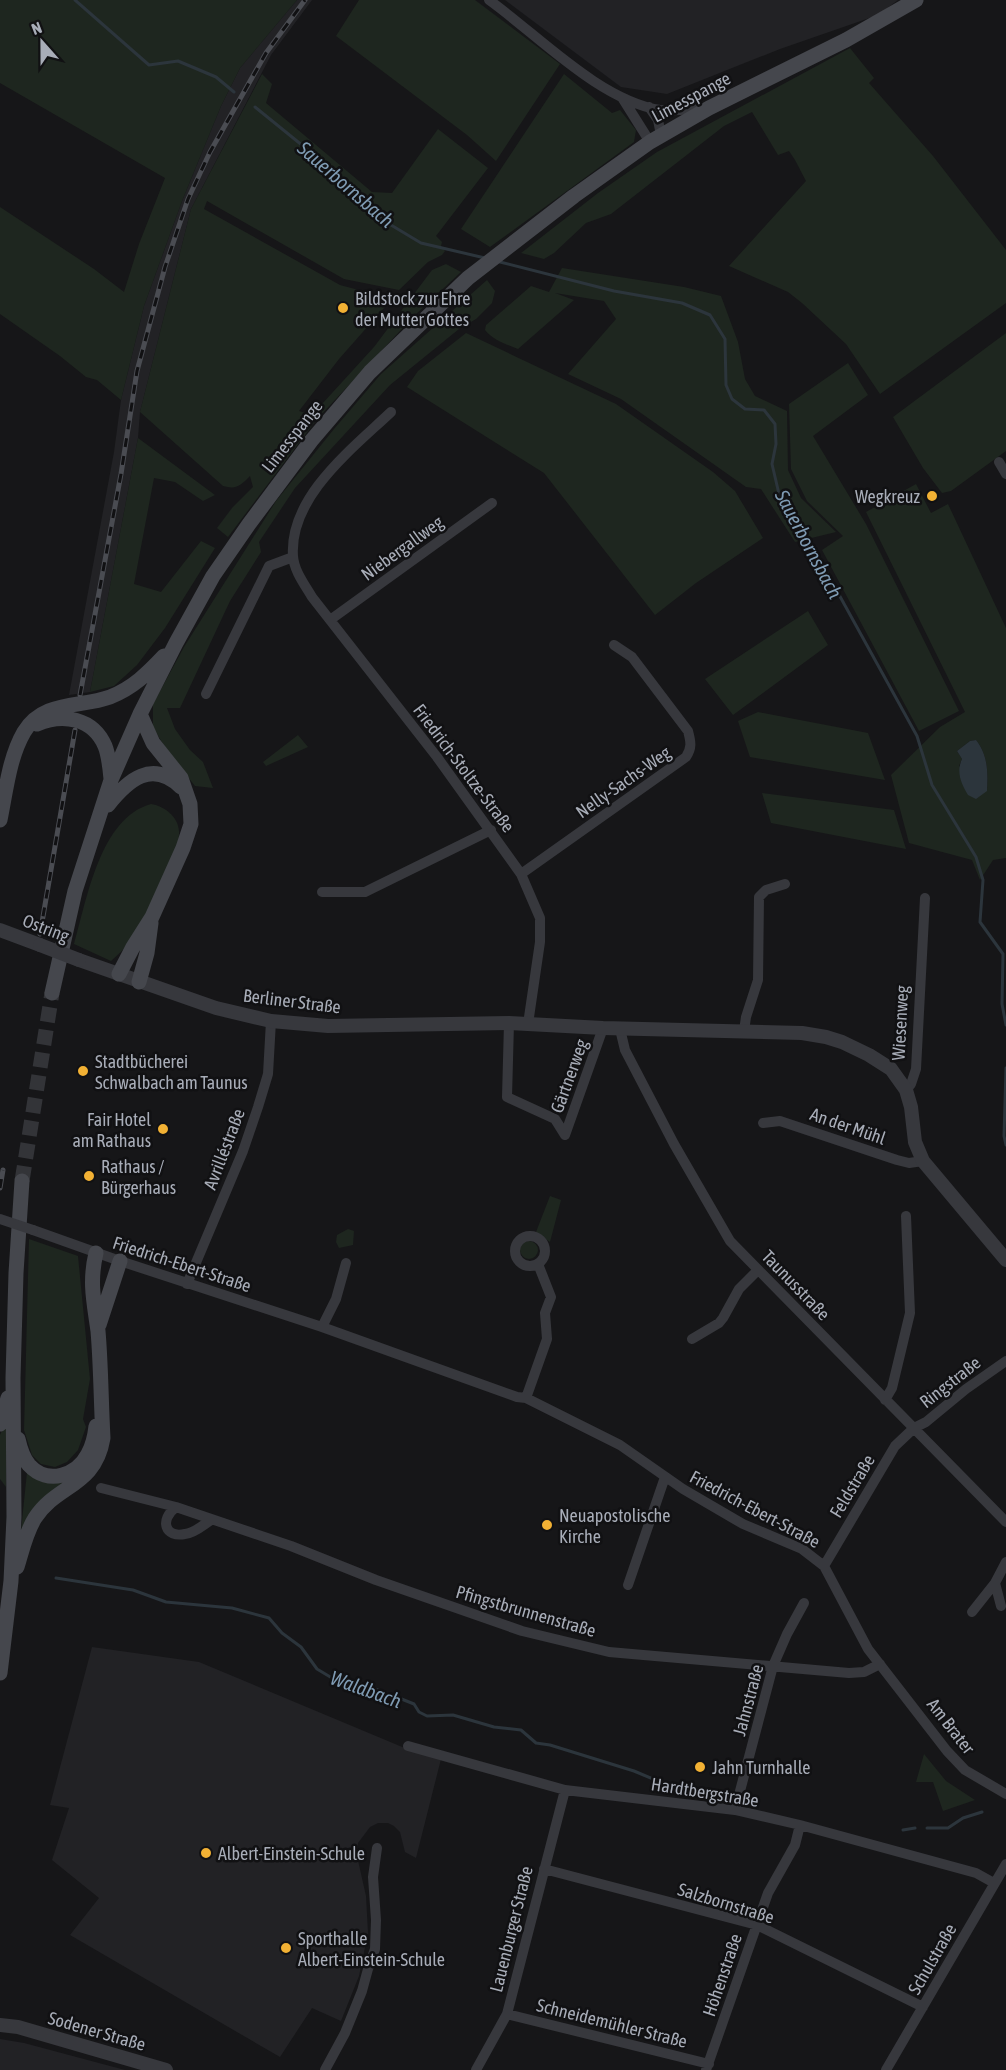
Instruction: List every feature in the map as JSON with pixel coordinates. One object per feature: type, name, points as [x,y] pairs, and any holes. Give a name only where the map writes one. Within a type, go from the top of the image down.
[{"type":"main road","points":[[896,11],[909,0]]},
{"type":"main road","points":[[896,11],[916,0]]},
{"type":"main road","name":"Limesspange","points":[[176,643],[213,576],[311,441],[370,372],[468,278],[655,139],[709,108],[846,40],[896,11]]},
{"type":"main road","points":[[52,993],[75,891],[111,780],[140,714],[176,643]]},
{"type":"main road","points":[[0,820],[15,752],[24,732],[34,719],[47,710],[108,698],[122,692],[143,678],[176,643]]},
{"type":"main road","points":[[119,974],[153,916],[189,831],[191,814],[188,796],[181,778],[153,743],[140,714]]},
{"type":"main road","points":[[24,732],[32,726],[52,719],[64,718],[83,722],[99,736],[105,747],[111,780]]},
{"type":"main road","points":[[102,812],[120,789],[145,774],[164,775],[174,779],[188,796]]},
{"type":"main road","points":[[139,982],[147,953],[153,916]]},
{"type":"main road","points":[[0,1673],[11,1581],[14,1517],[7,1424],[13,1378],[22,1181]]},
{"type":"main road","points":[[11,1581],[35,1517],[82,1479],[93,1467],[101,1451],[104,1438],[98,1331],[91,1275],[96,1253]]},
{"type":"main road","points":[[98,1331],[120,1261]]},
{"type":"main road","points":[[7,1424],[31,1468],[46,1476],[57,1477],[69,1474],[88,1454],[94,1440],[101,1397]]},
{"type":"main road","points":[[0,1494],[14,1517]]},
{"type":"street","points":[[489,0],[576,70],[622,99],[661,110],[709,108]]},
{"type":"street","points":[[622,99],[655,139]]},
{"type":"street","points":[[649,107],[658,120],[655,139]]},
{"type":"street","name":"Friedrich-Stoltze-Straße","points":[[391,412],[339,461],[307,500],[296,523],[293,557],[300,578],[330,620],[492,830],[521,874],[540,918],[540,942],[528,1024]]},
{"type":"street","points":[[999,462],[1006,474]]},
{"type":"street","name":"Niebergallweg","points":[[330,620],[492,503]]},
{"type":"street","points":[[206,693],[269,566],[293,557]]},
{"type":"street","name":"Nelly-Sachs-Weg","points":[[521,874],[686,757],[690,750],[691,741],[688,731],[632,657],[614,645]]},
{"type":"street","points":[[322,892],[365,892],[492,830]]},
{"type":"street","points":[[744,1031],[758,980],[759,897],[766,890],[785,884]]},
{"type":"street","name":"Wiesenweg","points":[[906,1090],[911,1084],[916,1069],[925,898]]},
{"type":"street","name":"Ostring","points":[[0,930],[79,960]]},
{"type":"street","name":"Berliner Straße","points":[[79,960],[224,1010],[271,1021],[327,1026],[509,1023],[620,1029],[802,1033],[842,1042],[869,1055],[891,1069],[906,1090]]},
{"type":"street","name":"Avrilléstraße","points":[[187,1284],[243,1151],[258,1107],[268,1074],[271,1021]]},
{"type":"street","name":"Gärtnerweg","points":[[509,1023],[507,1097],[555,1119],[565,1135],[603,1028]]},
{"type":"street","name":"Taunusstraße","points":[[620,1029],[625,1050],[674,1144],[730,1240],[1006,1522]]},
{"type":"street","points":[[906,1090],[911,1107],[915,1142],[923,1161],[1006,1260]]},
{"type":"street","name":"An der Mühl","points":[[763,1122],[780,1121],[897,1160],[923,1161]]},
{"type":"street","points":[[885,1400],[892,1388],[910,1313],[906,1216]]},
{"type":"street","name":"Friedrich-Ebert-Straße","points":[[0,1219],[526,1398],[620,1445],[665,1478],[743,1524],[802,1549],[824,1566],[868,1649],[903,1693]]},
{"type":"street","points":[[322,1327],[336,1299],[346,1263]]},
{"type":"street","points":[[526,1398],[547,1339],[545,1313],[551,1297],[538,1264]]},
{"type":"street","points":[[692,1340],[719,1323],[739,1289],[758,1270]]},
{"type":"street","name":"Ringstraße","points":[[914,1428],[926,1422],[966,1389],[1006,1361]]},
{"type":"street","name":"Feldstraße","points":[[824,1566],[895,1446],[914,1428]]},
{"type":"street","name":"Friedrich-Ebert-Straße","points":[[628,1585],[665,1478]]},
{"type":"street","name":"Pfingstbrunnenstraße","points":[[101,1488],[176,1507],[291,1546],[376,1580],[522,1631],[609,1652],[849,1672],[864,1672],[880,1664]]},
{"type":"street","points":[[176,1507],[166,1518],[169,1530],[175,1534],[191,1533],[211,1520]]},
{"type":"street","points":[[972,1612],[994,1583],[1006,1562]]},
{"type":"street","points":[[994,1583],[1001,1606]]},
{"type":"street","name":"Jahnstraße","points":[[735,1810],[773,1666],[804,1603]]},
{"type":"street","name":"Am Brater","points":[[903,1693],[947,1751],[965,1770],[1006,1794]]},
{"type":"street","name":"Hardtbergstraße","points":[[408,1746],[565,1790],[735,1810],[800,1825],[976,1874],[1000,1878]]},
{"type":"street","name":"Lauenburger Straße","points":[[476,2070],[507,2014],[565,1790]]},
{"type":"street","name":"Höhenstraße","points":[[707,2067],[768,1893],[795,1845],[800,1825]]},
{"type":"street","points":[[325,2070],[358,2001],[375,1949],[376,1920],[373,1877],[377,1848]]},
{"type":"street","name":"Schulstraße","points":[[886,2070],[1000,1878],[1006,1864]]},
{"type":"street","name":"Salzbornstraße","points":[[544,1869],[757,1925],[923,2007]]},
{"type":"street","name":"Schneidemühler Straße","points":[[507,2014],[707,2067]]},
{"type":"street","name":"Sodener Straße","points":[[0,2019],[18,2027],[166,2070]]},
{"type":"street","name":"Sodener Straße","points":[[0,2025],[18,2027]]},
{"type":"shaded area","points":[[0,0],[297,0],[240,68],[221,106],[182,201],[144,306],[121,400],[97,380],[86,377],[0,314],[0,207],[94,269],[124,292],[139,244],[165,178],[0,83]]},
{"type":"shaded area","points":[[297,0],[312,0],[271,55],[191,209],[140,412],[138,438],[90,692],[69,695],[114,452],[121,400],[144,306],[182,201],[221,106],[240,68]]},
{"type":"shaded area","points":[[359,0],[475,0],[560,64],[496,161],[467,135],[336,36]]},
{"type":"shaded area","points":[[505,0],[898,0],[878,15],[780,49],[667,94],[621,87]]},
{"type":"shaded area","points":[[850,48],[874,78],[869,83],[933,156],[1006,250],[1006,303],[880,394],[846,344],[802,303],[788,292],[729,266],[806,181],[789,151],[778,155],[752,112],[724,126],[611,214],[586,223],[554,253],[544,259],[521,253],[598,193],[657,152]]},
{"type":"shaded area","points":[[262,74],[272,84],[266,103],[372,192],[392,193],[438,129],[488,168],[436,236],[442,242],[441,246],[445,251],[428,262],[399,290],[344,279],[207,201],[204,209],[340,285],[392,299],[339,359],[299,411],[312,415],[374,347],[432,270],[446,264],[461,272],[415,315],[317,419],[228,537],[217,528],[232,508],[253,487],[250,476],[238,486],[223,486],[140,412],[191,209]]},
{"type":"shaded area","points":[[564,74],[612,113],[620,110],[636,130],[634,142],[490,247],[461,229]]},
{"type":"shaded area","points":[[562,268],[684,287],[721,296],[738,342],[745,379],[755,396],[787,411],[788,470],[801,498],[836,532],[795,542],[761,489],[746,487],[621,399],[568,374],[616,319],[604,301],[555,293],[574,300],[518,349],[496,340],[485,330],[486,325],[531,286],[549,292]]},
{"type":"shaded area","points":[[487,280],[495,291],[492,303],[476,319],[459,329],[390,385],[295,488],[259,542],[261,552],[230,601],[180,708],[167,708],[175,729],[190,750],[203,762],[213,788],[195,786],[166,749],[153,727],[153,704],[184,647],[276,501],[334,429],[381,374]]},
{"type":"shaded area","points":[[466,333],[616,404],[713,472],[735,491],[763,538],[696,583],[655,615],[544,473],[407,387],[418,371]]},
{"type":"shaded area","points":[[1006,333],[1006,451],[951,491],[942,493],[923,468],[893,417]]},
{"type":"shaded area","points":[[848,363],[868,395],[813,436],[866,524],[959,711],[919,731],[822,550],[843,536],[807,501],[791,469],[789,404]]},
{"type":"shaded area","points":[[138,438],[215,495],[203,501],[175,482],[154,478],[134,584],[161,592],[201,541],[215,548],[165,628],[137,665],[114,686],[90,692]]},
{"type":"shaded area","points":[[916,484],[931,513],[948,504],[1006,628],[1006,858],[993,860],[980,880],[972,860],[909,843],[891,775],[940,727],[965,712],[866,512]],"holes":[[[976,740],[986,764],[987,791],[959,766],[962,759],[957,751],[970,741]]]},
{"type":"shaded area","points":[[808,611],[828,645],[733,715],[705,679]]},
{"type":"shaded area","points":[[758,712],[868,733],[885,780],[750,757],[738,721]]},
{"type":"shaded area","points":[[298,735],[308,747],[266,766],[263,762]]},
{"type":"shaded area","points":[[976,740],[985,758],[987,791],[976,799],[968,795],[961,782],[959,768],[962,759],[957,751],[970,741]]},
{"type":"shaded area","points":[[762,793],[894,810],[906,849],[771,823]]},
{"type":"shaded area","points":[[151,804],[165,809],[173,816],[179,831],[178,842],[169,871],[145,918],[128,944],[111,961],[74,944],[98,862],[108,843],[119,825],[134,812]]},
{"type":"shaded area","points":[[550,1196],[561,1200],[550,1242],[536,1232]]},
{"type":"shaded area","points":[[348,1229],[354,1231],[353,1245],[339,1248],[336,1242],[337,1235]]},
{"type":"shaded area","points":[[29,1239],[78,1256],[90,1379],[83,1419],[86,1427],[78,1450],[67,1462],[55,1467],[41,1464],[32,1455],[24,1430]]},
{"type":"shaded area","points":[[525,1241],[533,1241],[538,1246],[536,1257],[525,1259],[520,1254],[520,1246]]},
{"type":"shaded area","points":[[7,1420],[6,1487],[0,1479],[0,1435]]},
{"type":"shaded area","points":[[27,1472],[34,1478],[48,1482],[61,1481],[83,1473],[21,1531]]},
{"type":"shaded area","name":"Albert-Einstein-Schule","points":[[92,1647],[199,1662],[407,1749],[441,1759],[416,1858],[405,1852],[400,1832],[388,1823],[378,1823],[370,1827],[358,1843],[357,1856],[366,1896],[368,1933],[359,1976],[341,2021],[312,2008],[280,2057],[70,1935],[99,1898],[52,1860],[69,1808],[50,1805]]},
{"type":"shaded area","points":[[924,1754],[946,1781],[975,1800],[943,1811],[933,1782],[916,1782]]},
{"type":"shaded area","points":[[0,2039],[24,2043],[125,2070],[0,2070]]},
{"type":"waterway","name":"Sauerbornsbach","points":[[75,0],[149,65],[178,61],[216,77],[234,92]]},
{"type":"waterway","name":"Sauerbornsbach","points":[[255,107],[324,163],[381,219],[421,243],[485,258]]},
{"type":"waterway","name":"Sauerbornsbach","points":[[500,262],[614,291],[682,303],[710,315],[725,339],[726,385],[732,399],[745,409],[764,410],[775,424],[776,444],[772,464],[779,494],[800,524],[917,736],[932,785],[976,857],[983,880],[980,922],[1003,954],[1002,1004],[1006,1025]]},
{"type":"waterway","name":"Sauerbornsbach","points":[[1006,1068],[1004,1136],[1006,1145]]},
{"type":"waterway","name":"Waldbach","points":[[56,1578],[133,1590],[166,1602],[232,1608],[269,1618],[282,1633],[301,1647],[317,1669],[332,1678],[351,1680],[399,1698],[414,1704],[419,1712],[427,1716],[453,1715],[494,1727],[521,1730],[536,1743],[550,1745],[634,1771],[672,1787],[720,1800]]},
{"type":"waterway","name":"Waldbach","points":[[927,1828],[948,1828],[963,1818],[982,1812]]},
{"type":"waterway","name":"Waldbach","points":[[903,1830],[915,1828]]},
{"type":"tunnel","points":[[22,1181],[52,993]]},
{"type":"railway","points":[[80,695],[121,474],[137,371],[165,267],[188,199],[210,152],[266,53],[305,0]]},
{"type":"railway","points":[[40,934],[75,730]]},
{"type":"railway","points":[[0,1188],[3,1170]]},
{"type":"place","name":"Bildstock zur Ehre der Mutter Gottes","points":[[343,308]]},
{"type":"place","name":"Wegkreuz","points":[[932,496]]},
{"type":"place","name":"Stadtbücherei Schwalbach am Taunus","points":[[83,1071]]},
{"type":"place","name":"Fair Hotel am Rathaus","points":[[163,1129]]},
{"type":"place","name":"Rathaus / Bürgerhaus","points":[[89,1176]]},
{"type":"place","name":"Neuapostolische Kirche","points":[[547,1525]]},
{"type":"place","name":"Jahn Turnhalle","points":[[700,1767]]},
{"type":"place","name":"Albert-Einstein-Schule","points":[[206,1853]]},
{"type":"place","name":"Sporthalle Albert-Einstein-Schule","points":[[286,1948]]}]
